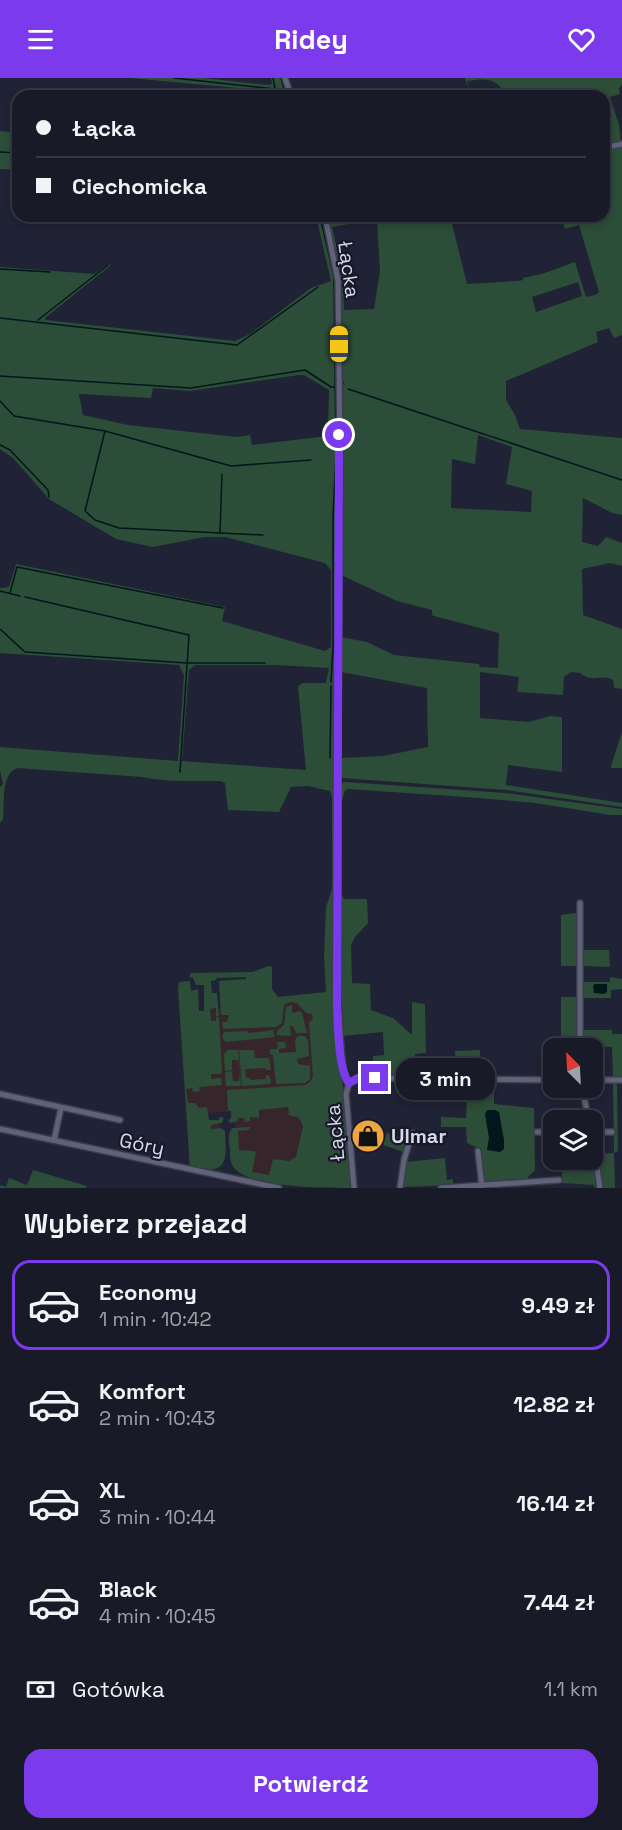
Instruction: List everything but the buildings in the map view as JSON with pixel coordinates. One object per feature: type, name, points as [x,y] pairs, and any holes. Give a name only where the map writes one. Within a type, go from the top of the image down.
[{"type":"street","name":"Łącka","points":[[326,222],[337,268],[339,302],[336,972],[342,1063],[349,1083],[346,1094],[354,1188]]},
{"type":"street","points":[[580,903],[580,1038]]},
{"type":"street","points":[[349,1083],[361,1078],[543,1080]]},
{"type":"street","points":[[603,1080],[622,1080]]},
{"type":"street","points":[[0,1094],[120,1120]]},
{"type":"street","points":[[54,1140],[61,1108]]},
{"type":"street","name":"Góry","points":[[0,1129],[279,1188]]},
{"type":"street","points":[[537,1132],[543,1132]]},
{"type":"street","points":[[603,1132],[612,1132]]},
{"type":"street","points":[[400,1188],[404,1160],[412,1133]]},
{"type":"street","points":[[478,1151],[482,1187]]},
{"type":"street","points":[[597,1170],[600,1188]]},
{"type":"street","points":[[441,1188],[559,1180]]},
{"type":"shaded area","points":[[179,983],[192,1014],[210,1012],[210,1009],[330,995],[308,1188],[241,1170],[233,1111],[208,1113],[209,1120],[219,1120],[221,1157],[189,1162]]},
{"type":"shaded area","points":[[358,1126],[372,1132],[374,1129],[387,1133],[383,1145],[359,1137]]},
{"type":"green space","points":[[130,78],[204,78],[268,85],[272,84],[271,78],[284,78],[287,90],[258,90]]},
{"type":"green space","points":[[465,78],[622,78],[620,94],[610,97],[610,90],[502,90],[491,81],[480,80],[467,81],[469,90]]},
{"type":"green space","points":[[610,97],[619,125],[621,142],[610,145]]},
{"type":"green space","points":[[0,131],[12,132],[12,170],[0,169]]},
{"type":"green space","points":[[622,146],[622,335],[614,338],[609,328],[596,332],[598,342],[506,381],[506,400],[520,429],[622,438],[622,515],[612,513],[583,498],[582,542],[598,546],[606,537],[622,543],[622,566],[610,563],[582,569],[583,615],[622,629],[622,689],[614,688],[613,680],[608,678],[589,678],[580,673],[571,672],[564,677],[563,695],[517,692],[519,677],[480,672],[480,718],[529,722],[550,716],[562,717],[562,772],[508,765],[506,785],[622,803],[622,807],[506,790],[342,778],[339,773],[341,758],[383,756],[428,747],[427,688],[341,672],[341,637],[367,642],[394,655],[498,668],[499,633],[434,616],[432,610],[397,601],[341,575],[342,384],[345,385],[342,378],[340,279],[327,222],[360,222],[332,227],[343,275],[344,310],[374,309],[380,271],[377,222],[452,222],[467,284],[523,280],[523,278],[575,262],[586,297],[595,295],[599,292],[579,225],[565,229],[563,222],[610,222],[610,150]],"holes":[[[578,282],[582,296],[536,312],[532,297]],[[478,435],[512,447],[506,484],[532,491],[531,512],[451,508],[452,459],[475,464]]]},
{"type":"green space","points":[[317,222],[324,222],[335,267],[338,453],[336,932],[341,1064],[350,1188],[289,1186],[256,1180],[243,1175],[234,1168],[230,1160],[229,1133],[232,1128],[250,1127],[249,1130],[238,1131],[239,1150],[254,1151],[256,1153],[252,1172],[269,1175],[273,1159],[289,1161],[296,1157],[303,1126],[299,1118],[286,1114],[289,1113],[288,1107],[259,1110],[259,1118],[250,1117],[250,1121],[245,1122],[244,1118],[238,1118],[238,1121],[231,1123],[228,1121],[231,1118],[231,1111],[228,1111],[227,1090],[306,1085],[313,1076],[309,1023],[313,1020],[312,1014],[306,1013],[297,1003],[290,1002],[284,1005],[282,1023],[276,1027],[223,1029],[222,1022],[227,1022],[229,1015],[221,1015],[219,981],[246,979],[246,977],[216,978],[211,981],[212,993],[217,993],[219,1016],[216,1016],[216,1008],[210,1009],[211,1021],[216,1021],[216,1017],[219,1017],[222,1072],[211,1074],[211,1079],[221,1078],[222,1085],[199,1087],[200,1091],[193,1092],[192,1088],[186,1089],[188,1103],[195,1103],[199,1108],[207,1107],[209,1120],[224,1118],[222,1123],[211,1125],[211,1129],[221,1128],[225,1131],[226,1152],[225,1159],[218,1168],[190,1167],[178,989],[179,982],[190,981],[191,991],[198,989],[199,1011],[204,1011],[204,985],[196,985],[193,978],[189,977],[191,973],[252,972],[269,966],[272,967],[272,989],[278,997],[326,992],[324,957],[326,907],[332,889],[332,797],[330,791],[308,786],[291,787],[279,812],[228,810],[225,783],[220,781],[151,779],[17,768],[8,777],[6,783],[3,819],[0,823],[0,787],[3,784],[0,771],[0,747],[178,761],[184,675],[179,665],[0,653],[0,588],[9,587],[16,564],[225,607],[222,621],[325,651],[331,647],[331,570],[325,563],[225,537],[205,537],[153,547],[116,539],[49,499],[13,458],[0,449],[0,267],[94,274],[108,264],[111,265],[45,318],[46,320],[235,341],[250,334],[311,288],[331,281]],"holes":[[[304,375],[329,390],[328,436],[252,445],[250,435],[237,437],[128,425],[83,415],[79,394],[151,398],[153,388],[190,391]],[[195,665],[277,665],[329,668],[326,683],[302,683],[298,687],[306,770],[182,761],[189,670]]]},
{"type":"green space","points":[[622,732],[622,768],[611,768],[612,763]]},
{"type":"green space","points":[[341,783],[506,793],[622,809],[622,815],[610,815],[535,803],[348,789],[345,791],[342,801],[342,895],[344,899],[367,899],[368,923],[351,945],[352,983],[370,984],[371,1010],[393,1018],[412,1035],[412,1002],[425,1004],[426,1053],[415,1054],[415,1075],[373,1075],[373,1056],[384,1055],[383,1032],[343,1036],[348,1076],[345,1067],[341,1014],[339,797]]},
{"type":"green space","points":[[577,900],[579,966],[561,966],[561,915],[576,913]]},
{"type":"green space","points":[[583,950],[609,950],[610,967],[583,966]]},
{"type":"green space","points":[[610,977],[622,979],[622,989],[611,990],[611,998],[583,998],[583,982],[610,982]]},
{"type":"green space","points":[[561,997],[578,997],[579,1038],[561,1038]]},
{"type":"green space","points":[[292,1005],[292,1013],[300,1011],[302,1013],[307,1033],[296,1033],[293,1026],[290,1026],[291,1036],[277,1035],[277,1031],[284,1025],[286,1007]]},
{"type":"green space","points":[[273,1030],[275,1037],[226,1042],[223,1039],[225,1032],[247,1031],[249,1033]]},
{"type":"green space","points":[[582,1030],[612,1030],[612,1034],[622,1034],[622,1078],[613,1077],[612,1047],[603,1047],[603,1038],[582,1038]]},
{"type":"green space","points":[[298,1036],[305,1036],[308,1040],[309,1056],[297,1059],[298,1064],[310,1066],[310,1079],[305,1083],[276,1084],[273,1055],[270,1054],[270,1049],[278,1049],[277,1042],[285,1042],[286,1048],[279,1049],[279,1053],[296,1052],[295,1040]]},
{"type":"green space","points":[[228,1050],[238,1050],[240,1070],[238,1060],[232,1060],[232,1070],[225,1071],[224,1054]]},
{"type":"green space","points":[[239,1050],[254,1050],[255,1058],[269,1058],[271,1070],[245,1069],[246,1078],[250,1080],[266,1079],[266,1075],[269,1075],[270,1084],[242,1086]]},
{"type":"green space","points":[[480,1050],[480,1075],[456,1075],[455,1051]]},
{"type":"green space","points":[[232,1071],[233,1081],[239,1081],[240,1071],[241,1086],[226,1086],[225,1072]]},
{"type":"green space","points":[[462,1082],[494,1082],[494,1104],[534,1108],[535,1170],[528,1180],[483,1183],[479,1151],[467,1143],[466,1127],[441,1127],[441,1117],[466,1118],[467,1098],[462,1097]]},
{"type":"green space","points":[[613,1083],[617,1083],[618,1151],[614,1153]]},
{"type":"green space","points":[[387,1133],[406,1140],[404,1152],[383,1145]]},
{"type":"green space","points":[[614,1153],[615,1188],[602,1188],[599,1170],[603,1170],[603,1154]]},
{"type":"green space","points":[[445,1158],[447,1180],[453,1179],[453,1185],[403,1187],[406,1162]]},
{"type":"green space","points":[[33,1170],[87,1186],[86,1188],[0,1188],[0,1185],[6,1187],[9,1178],[27,1185]]},
{"type":"green space","points":[[562,1170],[596,1170],[599,1188],[595,1188],[594,1185],[562,1183]]},
{"type":"water","points":[[595,984],[607,984],[607,992],[594,993]]},
{"type":"water","points":[[487,1110],[499,1112],[504,1140],[504,1149],[500,1152],[487,1150],[489,1138],[485,1114]]},
{"type":"waterway","points":[[174,78],[275,89],[273,78]]},
{"type":"waterway","points":[[281,78],[284,90]]},
{"type":"waterway","points":[[0,152],[12,153]]},
{"type":"waterway","points":[[321,222],[334,277],[336,455],[331,682]]},
{"type":"waterway","points":[[38,320],[108,265]]},
{"type":"waterway","points":[[0,269],[50,272]]},
{"type":"waterway","points":[[0,318],[237,345],[318,287]]},
{"type":"waterway","points":[[0,376],[191,388],[305,370],[331,387],[335,387]]},
{"type":"waterway","points":[[348,389],[622,480]]},
{"type":"waterway","points":[[0,401],[14,416],[105,431],[231,466],[311,460]]},
{"type":"waterway","points":[[105,431],[85,511],[95,520],[119,528],[263,535]]},
{"type":"waterway","points":[[0,445],[10,450],[48,490],[49,497]]},
{"type":"waterway","points":[[220,533],[222,474]]},
{"type":"waterway","points":[[10,593],[17,567],[223,608]]},
{"type":"waterway","points":[[0,591],[20,596]]},
{"type":"waterway","points":[[25,597],[189,635],[180,772]]},
{"type":"waterway","points":[[0,629],[25,652],[187,663],[265,663]]},
{"type":"waterway","points":[[330,758],[331,686]]},
{"type":"place","name":"Ulmar","points":[[368,1136]]},
{"type":"route","points":[[339,435],[337,1007],[342,1063],[347,1081],[349,1083],[358,1078],[375,1078]]}]
